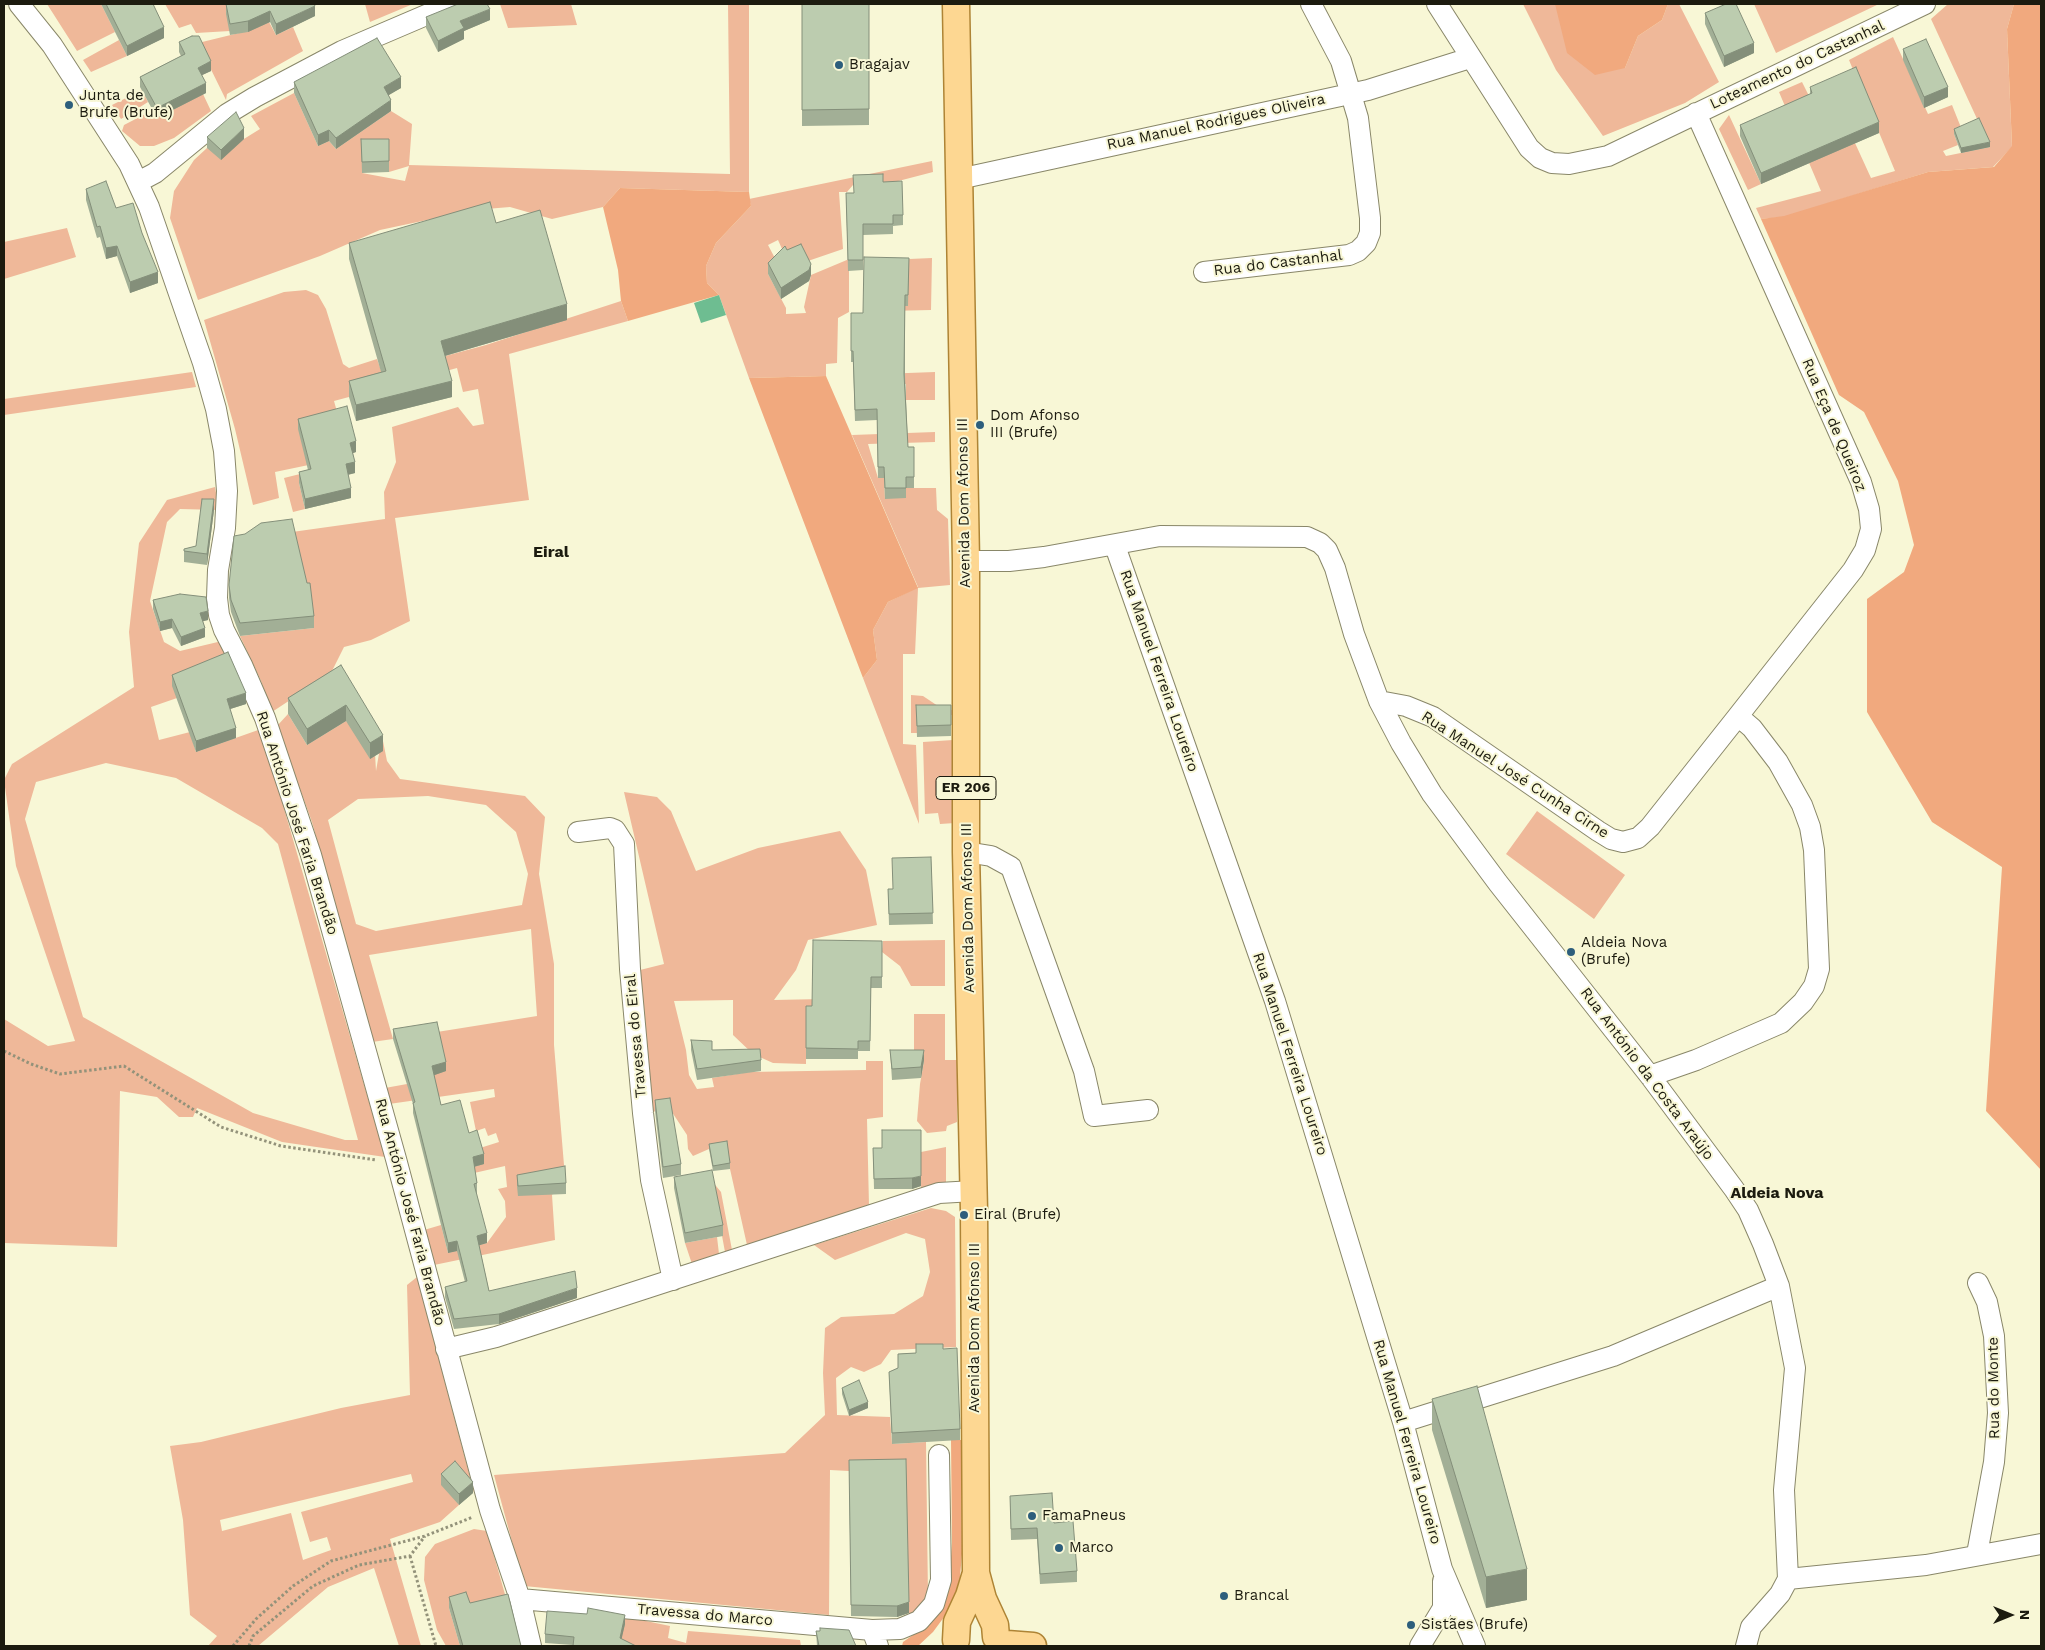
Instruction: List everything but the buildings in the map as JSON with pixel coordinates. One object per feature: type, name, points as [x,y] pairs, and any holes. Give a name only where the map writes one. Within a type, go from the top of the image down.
[{"type":"main road","name":"Avenida Dom Afonso III","points":[[956,4],[966,561],[966,852],[974,1191],[976,1573],[983,1600],[1004,1642]]},
{"type":"main road","name":"Avenida Dom Afonso III","points":[[952,1643],[957,1622],[976,1573]]},
{"type":"main road","points":[[952,1643],[976,1633],[1004,1642],[1033,1646]]},
{"type":"street","name":"Rua António José Faria Brandão","points":[[19,4],[52,45],[124,156],[138,182],[156,226],[202,363],[219,426],[228,491],[225,528],[218,570],[217,598],[219,615],[224,630],[252,686],[279,756],[311,855],[396,1159],[490,1510],[520,1600],[531,1646]]},
{"type":"street","points":[[138,182],[155,173],[227,114],[254,97],[342,50],[452,4]]},
{"type":"street","name":"Rua do Castanhal","points":[[1204,272],[1349,255],[1358,251],[1366,243],[1370,233],[1370,218],[1358,118],[1341,61],[1311,4]]},
{"type":"street","name":"Loteamento do Castanhal","points":[[1437,4],[1528,148],[1540,158],[1552,163],[1586,162],[1608,156],[1925,4]]},
{"type":"street","name":"Rua Manuel Rodrigues Oliveira","points":[[959,179],[1350,93],[1470,58]]},
{"type":"street","name":"Rua Eça de Queiroz","points":[[1696,113],[1860,482],[1870,509],[1870,530],[1865,550],[1853,570],[1738,716]]},
{"type":"street","name":"Rua António da Costa Araújo","points":[[966,561],[1009,561],[1115,546],[1160,536],[1307,537],[1320,543],[1327,550],[1335,568],[1354,634],[1379,701],[1401,744],[1437,801],[1498,883],[1650,1076],[1748,1210],[1779,1286],[1795,1368],[1784,1490],[1788,1579]]},
{"type":"street","name":"Rua Manuel Ferreira Loureiro","points":[[1115,546],[1275,1001],[1403,1422],[1442,1569],[1475,1646]]},
{"type":"street","name":"Rua Manuel José Cunha Cirne","points":[[1379,701],[1406,706],[1433,717],[1598,831],[1611,839],[1623,842],[1638,838],[1650,827],[1738,716]]},
{"type":"street","points":[[1650,1076],[1696,1060],[1781,1024],[1814,986],[1819,969],[1814,850],[1810,827],[1802,805],[1778,762],[1752,728],[1738,716]]},
{"type":"street","name":"Travessa do Eiral","points":[[578,832],[610,828],[615,830],[624,844],[630,969],[643,1113],[651,1180],[673,1280]]},
{"type":"street","points":[[966,852],[991,856],[1011,867],[1084,1072],[1094,1116],[1148,1110]]},
{"type":"street","points":[[446,1349],[496,1338],[939,1193],[974,1191]]},
{"type":"street","name":"Rua do Monte","points":[[1977,1554],[1994,1462],[1998,1413],[1994,1336],[1987,1302],[1978,1282]]},
{"type":"street","points":[[1403,1422],[1613,1356],[1779,1286]]},
{"type":"street","name":"Travessa do Marco","points":[[520,1600],[875,1638],[919,1621],[934,1604],[941,1580],[938,1455]]},
{"type":"street","points":[[1746,1646],[1751,1627],[1780,1594],[1788,1579],[1926,1565],[1977,1554],[2041,1544]]},
{"type":"street","name":"Rua Manuel Ferreira Loureiro","points":[[1420,1646],[1443,1608],[1442,1569]]},
{"type":"path","points":[[4,1051],[31,1064],[60,1074],[124,1066],[221,1127],[281,1146],[386,1162],[396,1159]]},
{"type":"path","points":[[233,1646],[256,1619],[293,1586],[331,1561],[425,1536],[490,1510]]},
{"type":"path","points":[[249,1646],[253,1636],[313,1586],[359,1565],[410,1556],[425,1536]]},
{"type":"path","points":[[410,1556],[436,1646]]},
{"type":"shaded area","points":[[47,4],[101,4],[115,32],[77,51]]},
{"type":"shaded area","points":[[165,4],[248,4],[258,27],[269,22],[276,35],[293,27],[303,51],[227,94],[226,100],[198,43],[239,33],[230,31],[196,33],[191,24],[179,28]]},
{"type":"shaded area","points":[[365,4],[413,4],[370,22]]},
{"type":"shaded area","points":[[500,4],[571,4],[577,25],[508,28]]},
{"type":"shaded area","points":[[728,4],[749,4],[749,192],[620,188],[603,207],[552,219],[510,207],[474,210],[380,230],[320,256],[198,300],[170,218],[174,191],[194,160],[207,148],[239,142],[260,129],[251,116],[294,93],[318,146],[329,141],[336,149],[391,111],[412,124],[409,165],[730,174]],"holes":[[[362,150],[389,150],[389,172],[409,166],[405,181],[362,173]]]},
{"type":"shaded area","points":[[1523,4],[1555,4],[1625,68],[1638,36],[1662,20],[1668,4],[1679,4],[1719,82],[1685,103],[1603,136],[1556,70]]},
{"type":"shaded area","points":[[1555,4],[1668,4],[1662,20],[1638,36],[1625,68],[1595,75],[1567,53]]},
{"type":"shaded area","points":[[1754,4],[1879,4],[1776,53]]},
{"type":"shaded area","points":[[1948,4],[2014,4],[2007,29],[2012,147],[1993,167],[1928,172],[1784,217],[1761,219],[1756,208],[1821,191],[1779,92],[1802,82],[1810,98],[1855,143],[1871,178],[1895,171],[1849,60],[1893,37],[1928,114],[1952,105],[1962,130],[1954,134],[1958,145],[1943,151],[1946,156],[1990,147],[1931,19]]},
{"type":"shaded area","points":[[2014,4],[2041,4],[2041,1170],[1986,1111],[2002,867],[1932,822],[1867,712],[1867,599],[1904,572],[1914,545],[1898,481],[1864,412],[1839,395],[1761,219],[1784,216],[1928,172],[1994,167],[2012,146],[2007,29]]},
{"type":"shaded area","points":[[119,40],[127,56],[91,72],[83,60]]},
{"type":"shaded area","points":[[142,90],[148,102],[121,119],[112,105]]},
{"type":"shaded area","points":[[203,94],[211,111],[174,138],[154,146],[140,146],[122,131],[124,125],[153,110]]},
{"type":"shaded area","points":[[1729,115],[1761,184],[1748,190],[1719,129]]},
{"type":"shaded area","points":[[932,161],[933,172],[883,185],[853,185],[847,192],[839,192],[843,249],[805,262],[787,260],[778,240],[768,245],[778,264],[768,274],[786,308],[786,314],[806,313],[804,307],[811,275],[854,257],[849,270],[849,312],[838,318],[837,363],[826,364],[826,376],[749,378],[719,295],[707,283],[706,266],[716,243],[751,206],[749,199]]},
{"type":"shaded area","points":[[620,188],[749,192],[751,206],[716,243],[706,266],[707,283],[719,295],[628,321],[621,301],[618,270],[603,207]]},
{"type":"shaded area","points":[[67,228],[76,257],[4,279],[4,242]]},
{"type":"shaded area","points":[[932,258],[931,310],[887,311],[887,306],[909,259]]},
{"type":"shaded area","points":[[306,290],[318,295],[326,309],[343,364],[349,368],[377,359],[382,373],[486,345],[621,301],[628,321],[509,354],[529,500],[395,518],[410,621],[371,640],[344,647],[331,673],[272,712],[261,681],[240,636],[314,628],[292,532],[385,519],[384,492],[396,462],[392,427],[458,407],[473,426],[484,424],[478,389],[463,392],[457,368],[334,401],[339,419],[323,462],[275,472],[279,498],[253,505],[235,429],[204,320],[284,292]]},
{"type":"shaded area","points":[[719,295],[726,315],[701,323],[694,303]]},
{"type":"shaded area","points":[[192,372],[196,387],[4,415],[4,399]]},
{"type":"shaded area","points":[[935,372],[935,400],[906,400],[906,384],[854,386],[854,375]]},
{"type":"shaded area","points":[[826,376],[918,588],[888,602],[873,630],[877,660],[863,678],[749,378]]},
{"type":"shaded area","points":[[935,432],[935,442],[868,444],[878,478],[884,478],[885,499],[906,488],[936,488],[937,510],[948,519],[950,585],[918,588],[915,654],[903,654],[903,744],[916,745],[919,824],[863,678],[877,660],[873,630],[888,602],[918,587],[852,435]]},
{"type":"shaded area","points":[[324,468],[299,483],[305,509],[293,512],[284,478]]},
{"type":"shaded area","points":[[215,487],[219,510],[180,509],[167,522],[150,601],[164,642],[180,651],[222,641],[231,662],[177,698],[151,707],[159,740],[190,732],[196,752],[261,729],[385,1157],[282,1142],[197,1108],[193,1117],[179,1117],[157,1097],[120,1091],[117,1247],[4,1243],[4,1019],[48,1046],[75,1041],[16,866],[4,780],[12,764],[134,687],[129,632],[139,543],[167,500]],"holes":[[[106,763],[176,778],[262,828],[278,844],[358,1140],[345,1140],[253,1113],[83,1017],[25,819],[36,782]]]},
{"type":"shaded area","points":[[911,695],[923,696],[944,710],[952,710],[952,715],[917,716],[917,733],[911,733]]},
{"type":"shaded area","points":[[288,714],[307,745],[346,721],[374,736],[376,771],[382,736],[387,761],[400,779],[525,796],[545,817],[539,874],[554,964],[554,1045],[565,1177],[552,1195],[555,1240],[434,1265],[424,1230],[441,1225],[448,1253],[487,1243],[506,1217],[505,1201],[498,1189],[507,1187],[505,1166],[474,1173],[473,1167],[480,1148],[499,1142],[496,1133],[488,1136],[485,1128],[476,1131],[470,1102],[495,1097],[494,1089],[389,1104],[385,1088],[407,1084],[437,1032],[537,1016],[531,929],[369,955],[393,1039],[372,1042],[312,822],[277,726]],"holes":[[[428,796],[486,805],[516,832],[528,874],[522,905],[376,931],[356,924],[328,820],[358,799]]]},
{"type":"shaded area","points":[[953,740],[955,823],[940,824],[938,813],[925,814],[923,742]]},
{"type":"shaded area","points":[[624,792],[657,797],[671,811],[696,871],[758,848],[840,831],[866,870],[877,925],[808,940],[796,970],[774,1000],[822,999],[806,1017],[806,1064],[773,1063],[753,1054],[733,1035],[733,1000],[674,1001],[686,1050],[689,1075],[697,1089],[714,1087],[712,1078],[749,1072],[866,1070],[866,1061],[883,1061],[883,1117],[867,1119],[869,1206],[747,1245],[730,1169],[709,1149],[693,1156],[688,1149],[687,1135],[670,1109],[651,1112],[640,970],[664,964]]},
{"type":"shaded area","points":[[1537,811],[1625,875],[1594,919],[1506,854]]},
{"type":"shaded area","points":[[945,940],[945,986],[911,986],[900,966],[882,952],[883,941]]},
{"type":"shaded area","points":[[914,1014],[945,1014],[945,1060],[957,1060],[957,1122],[947,1126],[946,1131],[927,1133],[917,1121],[924,1061],[914,1060]]},
{"type":"shaded area","points":[[946,1147],[946,1182],[921,1189],[921,1152]]},
{"type":"shaded area","points":[[712,1181],[721,1192],[732,1250],[725,1252]]},
{"type":"shaded area","points":[[931,1208],[946,1211],[955,1217],[956,1347],[891,1350],[881,1364],[864,1372],[851,1367],[836,1378],[837,1415],[890,1417],[892,1444],[926,1442],[928,1597],[909,1619],[907,1534],[849,1471],[830,1470],[829,1615],[524,1586],[494,1475],[785,1453],[825,1415],[823,1373],[825,1328],[841,1317],[894,1314],[923,1296],[930,1272],[925,1239],[906,1233],[835,1260],[814,1245]]},
{"type":"shaded area","points":[[717,1237],[719,1254],[692,1264],[685,1243]]},
{"type":"shaded area","points":[[417,1277],[474,1492],[456,1472],[459,1505],[440,1522],[390,1539],[421,1646],[399,1646],[374,1568],[328,1587],[258,1646],[208,1646],[217,1636],[190,1615],[183,1520],[170,1446],[201,1442],[341,1408],[410,1395],[407,1285]],"holes":[[[411,1474],[413,1482],[301,1512],[310,1542],[327,1537],[331,1550],[303,1560],[291,1513],[222,1531],[220,1520]]]},
{"type":"shaded area","points":[[951,1440],[961,1440],[962,1554],[959,1588],[950,1609],[933,1632],[918,1646],[902,1646],[903,1642],[926,1626],[949,1586],[952,1543]]},
{"type":"shaded area","points":[[474,1529],[487,1531],[508,1605],[449,1608],[460,1646],[446,1646],[437,1630],[424,1580],[425,1557],[435,1544]]},
{"type":"shaded area","points":[[617,1615],[670,1626],[668,1638],[686,1643],[688,1631],[800,1640],[801,1646],[618,1646]]},
{"type":"place","name":"Bragajav","points":[[839,65]]},
{"type":"place","name":"Junta de Brufe (Brufe)","points":[[69,105]]},
{"type":"place","name":"Dom Afonso III (Brufe)","points":[[980,425]]},
{"type":"place","name":"Aldeia Nova (Brufe)","points":[[1571,952]]},
{"type":"place","name":"Eiral (Brufe)","points":[[964,1215]]},
{"type":"place","name":"FamaPneus","points":[[1032,1516]]},
{"type":"place","name":"Marco","points":[[1059,1548]]},
{"type":"place","name":"Brancal","points":[[1224,1596]]},
{"type":"place","name":"Sistães (Brufe)","points":[[1411,1625]]},
{"type":"district","name":"Eiral","points":[[551,552]]},
{"type":"district","name":"Aldeia Nova","points":[[1777,1193]]}]
